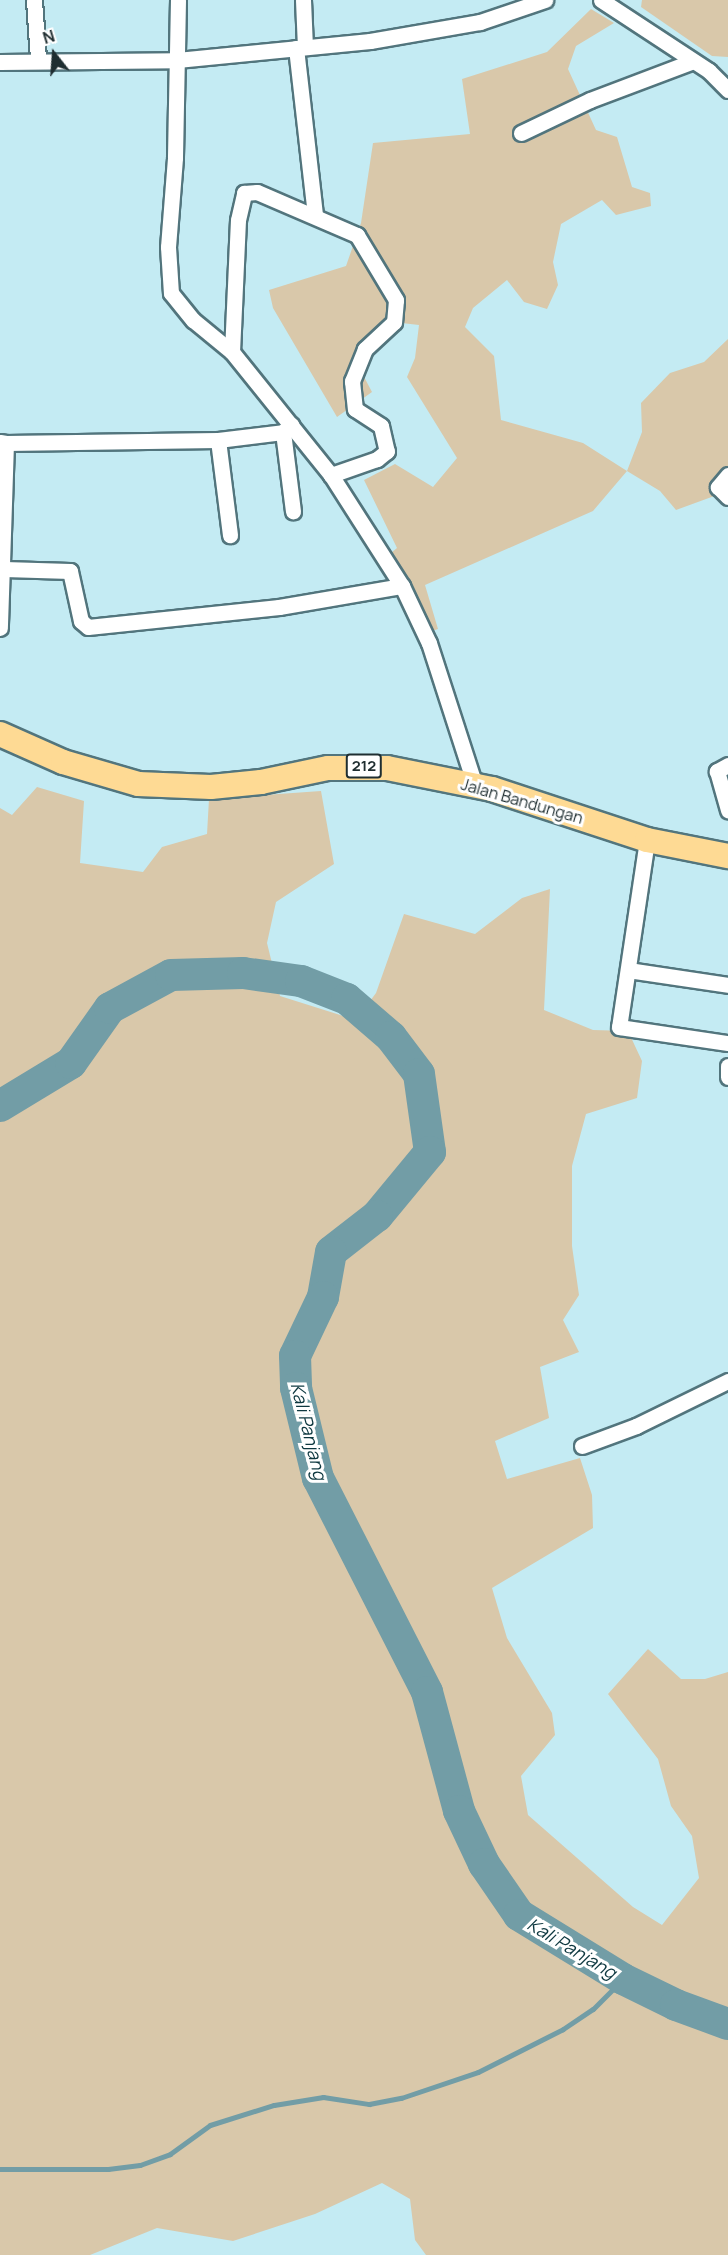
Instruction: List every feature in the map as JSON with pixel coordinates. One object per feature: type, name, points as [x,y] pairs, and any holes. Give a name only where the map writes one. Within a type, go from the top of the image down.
[{"type":"main road","name":"Jalan Bandungan","points":[[0,734],[63,762],[138,784],[211,787],[261,782],[328,768],[367,766],[492,789],[647,840],[728,856]]},
{"type":"street","points":[[34,0],[38,59]]},
{"type":"street","points":[[178,0],[168,285],[193,320],[232,352],[287,428],[331,475],[402,586],[429,644],[473,779],[492,789]]},
{"type":"street","points":[[303,0],[301,48],[315,216]]},
{"type":"street","points":[[0,62],[38,59],[177,60],[426,34],[480,22],[545,0]]},
{"type":"street","points":[[601,0],[693,61],[728,90]]},
{"type":"street","points":[[522,133],[590,100],[693,61]]},
{"type":"street","points":[[232,352],[238,220],[244,193],[257,192],[357,235],[393,290],[397,311],[394,322],[360,357],[352,381],[355,409],[381,426],[387,451],[377,459],[331,475]]},
{"type":"street","points":[[0,628],[4,569],[3,443],[218,440],[287,428]]},
{"type":"street","points":[[287,428],[293,511]]},
{"type":"street","points":[[218,440],[230,535]]},
{"type":"street","points":[[728,475],[718,487],[728,497]]},
{"type":"street","points":[[4,569],[70,571],[81,621],[88,627],[279,608],[402,586]]},
{"type":"street","points":[[728,765],[717,771],[728,810]]},
{"type":"street","points":[[647,840],[620,1028],[728,1043]]},
{"type":"street","points":[[628,970],[728,985]]},
{"type":"street","points":[[728,1066],[728,1077]]},
{"type":"street","points":[[582,1446],[636,1426],[728,1381]]},
{"type":"shaded area","points":[[642,0],[728,0],[728,57],[712,56],[641,7]]},
{"type":"shaded area","points":[[591,9],[614,23],[576,46],[568,69],[596,130],[617,137],[632,187],[650,193],[651,206],[616,215],[602,200],[561,224],[553,262],[558,285],[547,309],[524,302],[507,280],[473,308],[465,327],[494,356],[501,420],[583,443],[627,471],[593,511],[425,585],[438,629],[417,636],[379,563],[397,548],[364,480],[395,464],[433,487],[457,458],[407,377],[415,358],[419,325],[384,321],[353,356],[372,392],[337,417],[273,308],[269,290],[346,266],[361,223],[373,143],[470,134],[462,79],[547,52]]},
{"type":"shaded area","points":[[728,339],[728,491],[676,510],[660,491],[627,471],[642,432],[641,403],[670,373],[704,362]]},
{"type":"shaded area","points":[[37,787],[84,801],[80,863],[143,872],[162,847],[207,834],[209,799],[321,791],[334,864],[276,902],[267,943],[280,996],[356,1020],[376,993],[404,914],[475,934],[522,898],[550,889],[544,1010],[593,1030],[628,1031],[642,1061],[637,1098],[586,1114],[572,1166],[572,1246],[579,1295],[563,1320],[579,1352],[540,1367],[549,1418],[495,1441],[507,1479],[580,1458],[592,1495],[593,1528],[492,1588],[507,1638],[552,1713],[555,1735],[521,1776],[528,1815],[633,1907],[662,1925],[699,1878],[692,1836],[671,1806],[658,1759],[608,1694],[648,1649],[681,1679],[705,1679],[728,1672],[728,2255],[426,2255],[415,2240],[410,2199],[382,2183],[315,2214],[233,2241],[157,2228],[90,2255],[0,2255],[0,808],[12,815]]},
{"type":"waterway","name":"Kali Panjang","points":[[0,1106],[71,1063],[110,1008],[171,975],[243,973],[301,981],[347,999],[391,1037],[419,1074],[430,1152],[377,1216],[331,1252],[323,1297],[295,1356],[296,1388],[318,1478],[427,1692],[459,1811],[484,1864],[519,1915],[623,1979],[676,2005],[728,2024]]},
{"type":"waterway","points":[[0,2169],[108,2169],[140,2165],[170,2154],[210,2125],[274,2105],[323,2097],[369,2104],[401,2098],[478,2072],[563,2029],[593,2009],[623,1979]]}]
